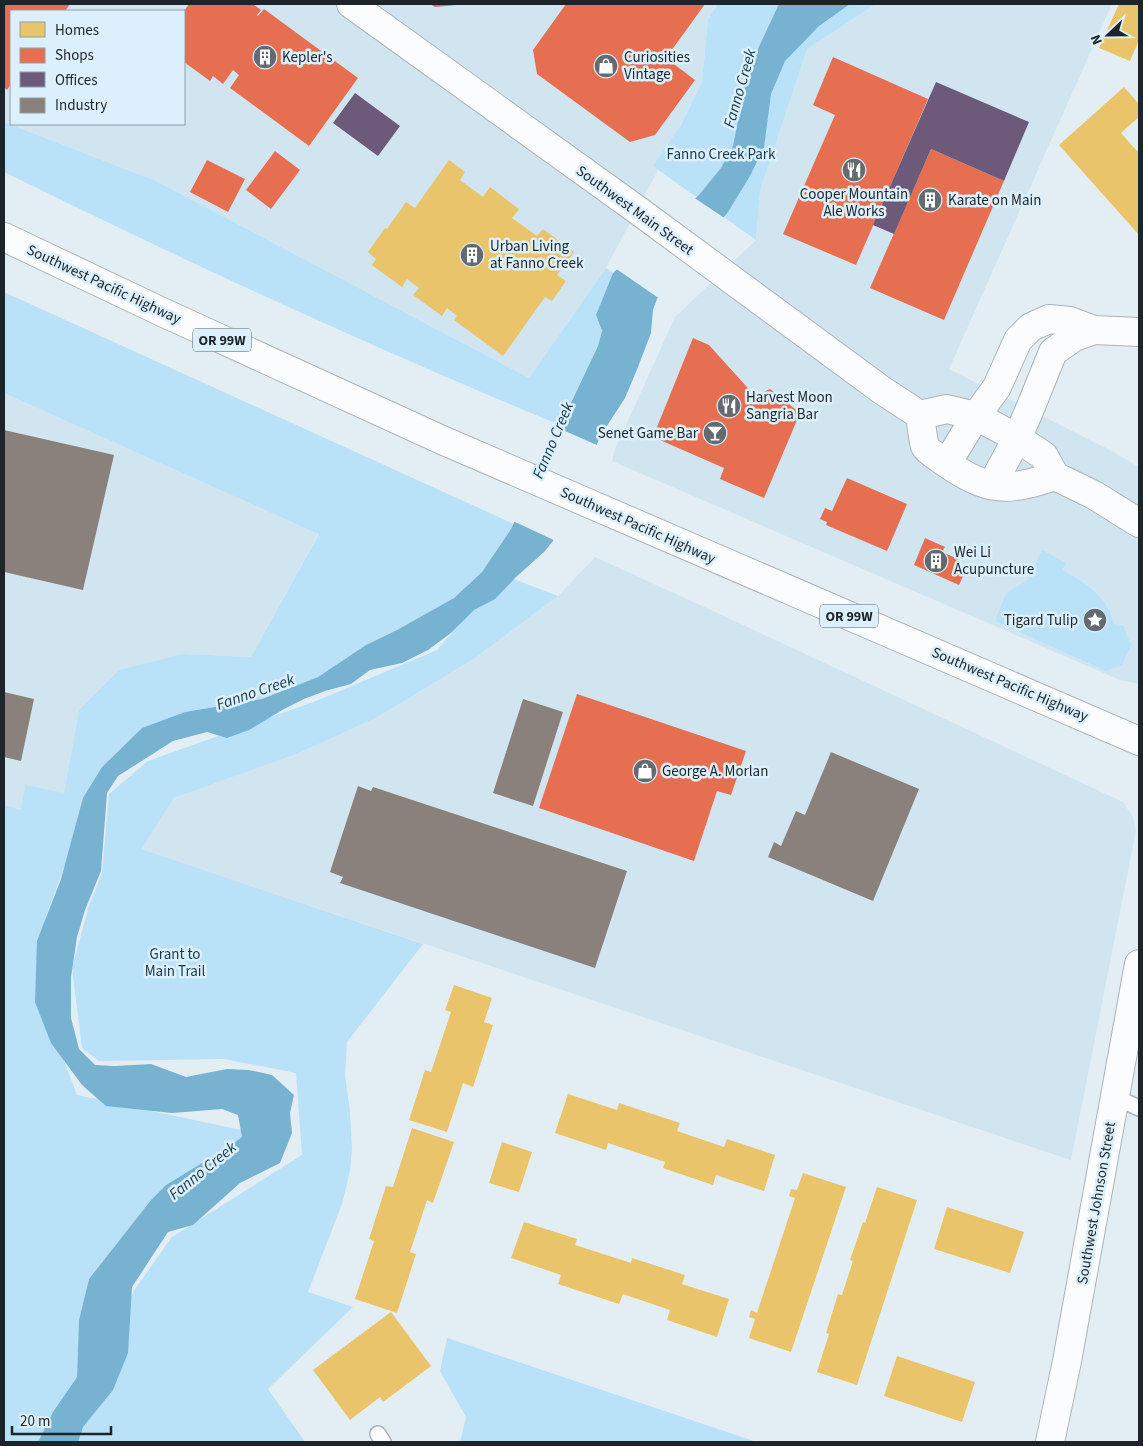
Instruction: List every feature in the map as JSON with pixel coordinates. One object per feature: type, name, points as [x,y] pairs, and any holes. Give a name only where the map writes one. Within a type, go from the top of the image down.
[{"type":"main road","name":"Southwest Main Street","points":[[351,4],[636,209],[883,391],[920,415]]},
{"type":"main road","name":"Southwest Pacific Highway","points":[[4,236],[162,312],[442,440],[1139,741]]},
{"type":"main road","points":[[948,464],[976,416],[997,387],[1018,340],[1031,327],[1049,319],[1070,321],[1094,330],[1139,332]]},
{"type":"main road","points":[[992,485],[1017,438],[1053,352],[1074,337],[1094,330]]},
{"type":"main road","points":[[1054,476],[1028,485],[1001,488],[972,479],[935,455],[925,446],[920,415],[947,409],[976,416],[1017,438],[1044,456],[1054,476],[1094,495],[1139,523]]},
{"type":"main road","name":"Southwest Johnson Street","points":[[1050,1442],[1127,1103],[1139,964]]},
{"type":"shaded area","points":[[4,4],[718,4],[708,19],[702,82],[662,163],[606,268],[529,378],[156,181],[12,125],[185,125],[185,10],[10,10],[10,124],[4,122]]},
{"type":"shaded area","points":[[876,4],[1112,4],[949,369],[1110,450],[1139,467],[1139,684],[1120,680],[612,461],[615,449],[675,317],[756,240],[760,191],[807,49]]},
{"type":"shaded area","points":[[4,393],[319,533],[251,657],[183,654],[79,710],[64,794],[21,810],[4,805]]},
{"type":"shaded area","points":[[595,557],[1123,802],[1133,817],[1136,831],[1071,1160],[140,849],[174,798],[294,755],[376,718],[475,658],[558,596]]},
{"type":"green space","name":"Fanno Creek Park","points":[[718,4],[876,4],[807,49],[760,191],[756,240],[653,166],[681,125],[702,82],[708,19]]},
{"type":"green space","points":[[4,122],[156,181],[529,378],[606,268],[613,273],[596,315],[602,332],[598,346],[560,425],[420,366],[280,303],[4,172]]},
{"type":"green space","points":[[4,292],[514,524],[482,572],[454,598],[366,645],[318,677],[262,699],[185,712],[142,728],[102,767],[46,916],[44,966],[55,1037],[77,1095],[241,1130],[242,1137],[166,1185],[151,1200],[89,1279],[79,1320],[77,1377],[53,1412],[38,1442],[4,1442],[4,805],[21,810],[25,785],[64,793],[79,710],[119,670],[183,654],[251,657],[319,534],[4,393]]},
{"type":"green space","points":[[1042,550],[1066,563],[1062,570],[1087,585],[1101,598],[1107,606],[1113,624],[1123,625],[1131,645],[1122,665],[1106,671],[995,621],[1006,593],[1028,580]]},
{"type":"green space","name":"Grant to Main Trail","points":[[503,575],[558,596],[475,658],[376,718],[294,755],[174,798],[141,849],[423,944],[347,1042],[345,1075],[352,1149],[350,1171],[342,1204],[308,1292],[353,1307],[268,1389],[305,1442],[65,1442],[135,1289],[172,1237],[302,1155],[296,1073],[224,1059],[99,1061],[82,1048],[72,968],[88,909],[102,873],[109,794],[148,761],[316,701],[437,650]]},
{"type":"green space","points":[[447,1338],[757,1442],[460,1442],[466,1417],[440,1371]]},
{"type":"water","name":"Fanno Creek","points":[[779,4],[850,4],[819,26],[785,61],[771,94],[764,147],[750,176],[728,212],[657,299],[653,310],[651,333],[625,398],[601,435],[553,541],[544,552],[495,599],[474,610],[451,633],[428,650],[402,663],[370,670],[351,684],[304,699],[249,730],[227,738],[207,732],[173,741],[118,776],[107,793],[101,871],[85,910],[77,937],[71,977],[71,1018],[79,1049],[95,1065],[151,1064],[186,1077],[227,1069],[249,1070],[272,1075],[294,1095],[290,1113],[292,1133],[280,1163],[240,1183],[193,1225],[168,1232],[132,1287],[128,1353],[113,1390],[83,1427],[78,1442],[38,1442],[53,1412],[77,1377],[79,1320],[89,1279],[151,1200],[166,1185],[242,1137],[238,1115],[222,1109],[172,1113],[106,1106],[82,1085],[51,1043],[35,1002],[37,941],[61,879],[83,798],[102,767],[142,728],[185,712],[262,699],[318,677],[366,645],[454,598],[482,572],[511,529],[598,346],[602,331],[596,315],[613,273],[699,195],[721,168],[733,146],[749,68]]},
{"type":"pier","points":[[693,197],[726,219],[660,299],[615,268]]},
{"type":"pier","points":[[556,427],[599,446],[556,541],[513,521]]},
{"type":"building: Homes","points":[[1119,4],[1139,4],[1139,40],[1130,61],[1099,48]]},
{"type":"building: Homes","points":[[1124,87],[1139,104],[1139,117],[1121,133],[1137,151],[1139,149],[1139,235],[1059,145]]},
{"type":"building: Homes","name":"Urban Living at Fanno Creek","points":[[449,160],[465,172],[460,180],[483,197],[490,187],[519,209],[512,218],[537,236],[543,229],[574,252],[557,275],[566,281],[552,301],[545,297],[503,356],[454,320],[457,316],[447,308],[442,316],[413,295],[419,288],[407,279],[402,287],[372,265],[376,259],[368,252],[406,202],[415,208]]},
{"type":"building: Homes","points":[[454,985],[492,998],[484,1022],[493,1025],[473,1087],[463,1083],[447,1132],[409,1120],[425,1070],[431,1072],[451,1012],[445,1010]]},
{"type":"building: Homes","points":[[568,1094],[617,1110],[619,1103],[680,1123],[677,1131],[724,1147],[727,1139],[775,1155],[764,1191],[716,1175],[713,1185],[663,1168],[665,1162],[608,1143],[606,1150],[555,1133]]},
{"type":"building: Homes","points":[[412,1128],[454,1142],[433,1203],[427,1200],[410,1252],[416,1254],[397,1313],[355,1299],[374,1241],[369,1239],[386,1186],[393,1187]]},
{"type":"building: Homes","points":[[502,1142],[532,1152],[519,1192],[489,1183]]},
{"type":"building: Homes","points":[[803,1173],[846,1187],[791,1352],[749,1338],[755,1319],[749,1317],[751,1310],[757,1313],[795,1198],[789,1196],[791,1189],[797,1190]]},
{"type":"building: Homes","points":[[877,1187],[917,1200],[857,1385],[817,1372],[829,1334],[826,1333],[838,1294],[842,1295],[853,1261],[850,1260]]},
{"type":"building: Homes","points":[[947,1207],[1024,1232],[1010,1273],[934,1249]]},
{"type":"building: Homes","points":[[524,1222],[577,1239],[575,1245],[631,1263],[632,1258],[685,1275],[682,1284],[729,1299],[717,1337],[667,1320],[670,1310],[623,1294],[619,1304],[558,1284],[561,1275],[511,1258]]},
{"type":"building: Homes","points":[[391,1312],[431,1366],[383,1402],[380,1397],[350,1420],[313,1370]]},
{"type":"building: Homes","points":[[897,1356],[975,1382],[962,1422],[884,1396]]},
{"type":"building: Shops","points":[[4,4],[70,4],[66,10],[10,10],[10,86],[7,90],[4,87]]},
{"type":"building: Shops","points":[[189,4],[253,4],[261,10],[258,16],[264,9],[358,78],[309,146],[230,88],[239,75],[233,70],[223,84],[213,76],[210,81],[185,63],[185,10]]},
{"type":"building: Shops","points":[[430,4],[457,4],[457,5],[435,7]]},
{"type":"building: Shops","name":"Curiosities Vintage","points":[[566,4],[705,4],[666,58],[695,80],[655,135],[630,142],[537,74],[533,50]]},
{"type":"building: Shops","name":"Cooper Mountain Ale Works","points":[[833,57],[928,99],[856,265],[783,234],[835,115],[813,105]]},
{"type":"building: Shops","points":[[931,149],[1004,181],[944,320],[870,288]]},
{"type":"building: Shops","points":[[275,151],[300,170],[271,209],[246,190]]},
{"type":"building: Shops","points":[[207,160],[245,179],[228,212],[190,192]]},
{"type":"building: Shops","points":[[693,338],[709,345],[755,396],[770,389],[800,413],[764,498],[720,479],[724,468],[653,437]]},
{"type":"building: Shops","points":[[847,478],[907,504],[887,551],[826,525],[827,522],[820,519],[825,508],[832,511]]},
{"type":"building: Shops","name":"Wei Li Acupuncture","points":[[925,538],[945,547],[942,552],[958,559],[955,563],[967,568],[959,585],[914,565]]},
{"type":"building: Shops","name":"George A. Morlan","points":[[577,694],[746,751],[731,795],[717,791],[694,861],[539,808]]},
{"type":"building: Offices","points":[[936,82],[1029,122],[1004,181],[931,149],[894,234],[873,225]]},
{"type":"building: Offices","points":[[355,93],[400,126],[378,156],[333,123]]},
{"type":"building: Industry","points":[[4,430],[114,455],[83,590],[4,572]]},
{"type":"building: Industry","points":[[4,692],[34,699],[21,761],[4,757]]},
{"type":"building: Industry","points":[[523,699],[563,712],[533,806],[493,793]]},
{"type":"building: Industry","points":[[831,752],[919,789],[873,901],[768,857],[774,842],[781,846],[796,811],[805,815]]},
{"type":"building: Industry","points":[[358,786],[371,791],[373,787],[627,871],[595,968],[340,883],[343,877],[330,872]]},
{"type":"place","name":"Kepler's","points":[[265,57]]},
{"type":"place","name":"Curiosities Vintage","points":[[606,66]]},
{"type":"place","name":"Cooper Mountain Ale Works","points":[[854,170]]},
{"type":"place","name":"Karate on Main","points":[[930,200]]},
{"type":"place","name":"Urban Living at Fanno Creek","points":[[472,255]]},
{"type":"place","name":"Harvest Moon Sangria Bar","points":[[729,406]]},
{"type":"place","name":"Senet Game Bar","points":[[715,433]]},
{"type":"place","name":"Wei Li Acupuncture","points":[[936,561]]},
{"type":"place","name":"Tigard Tulip","points":[[1095,620]]},
{"type":"place","name":"George A. Morlan","points":[[645,771]]}]
